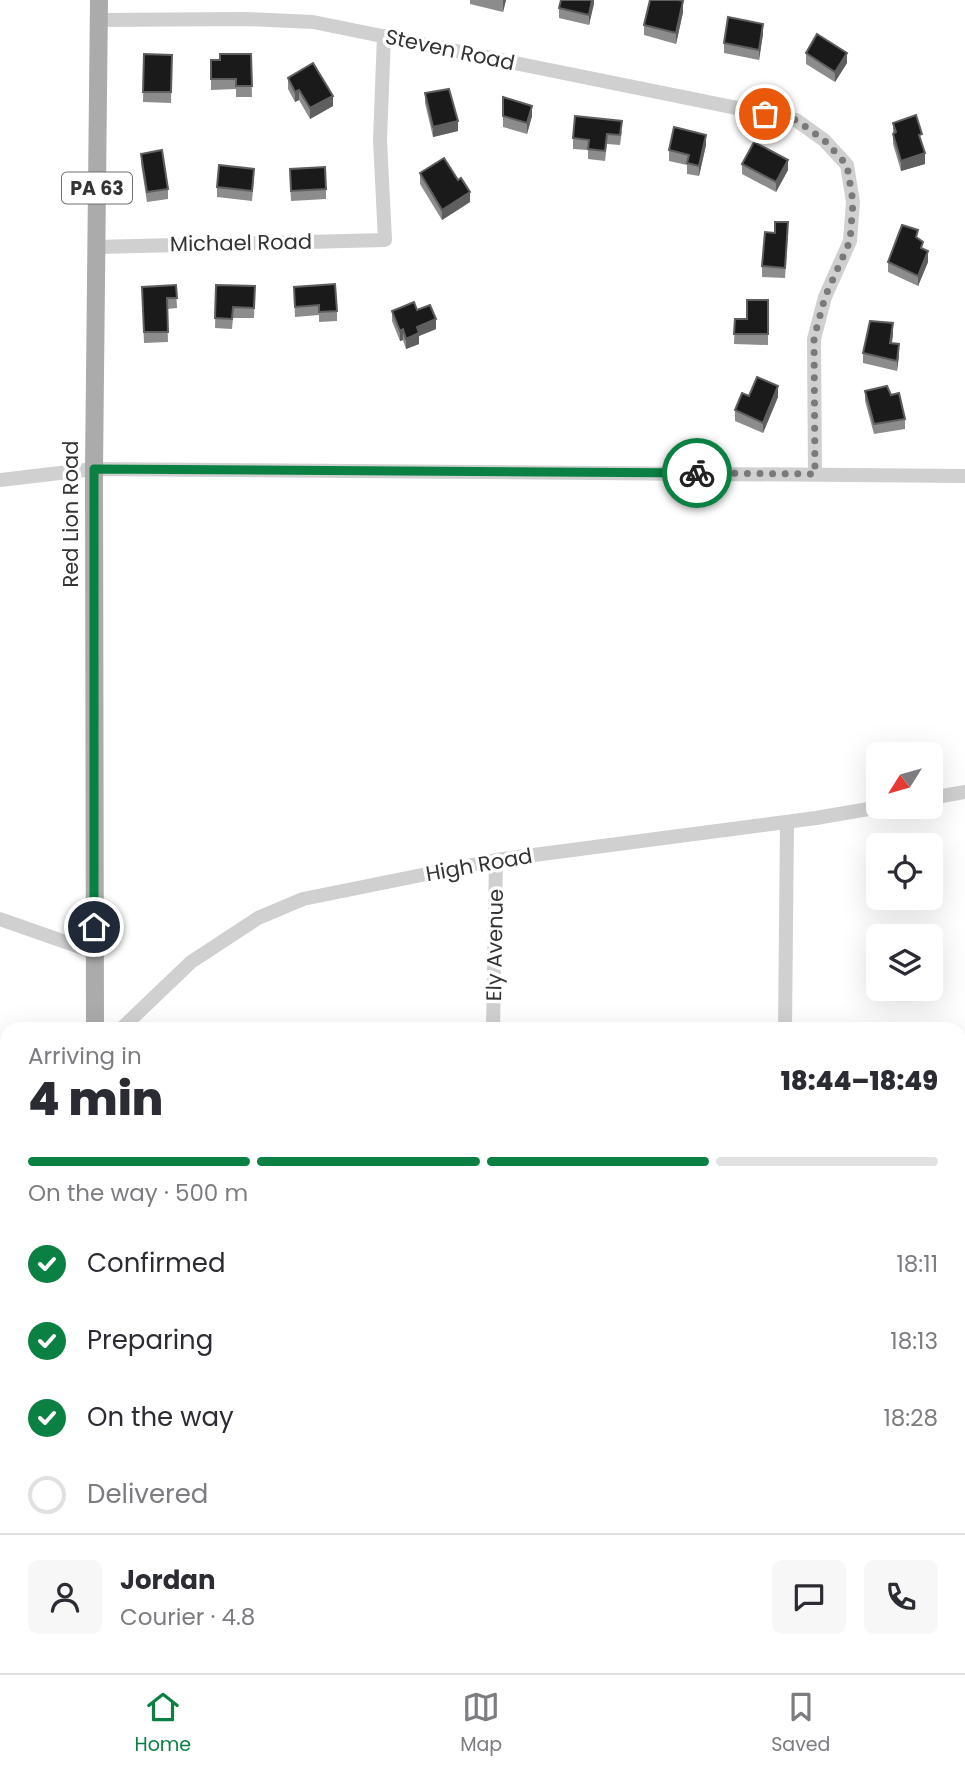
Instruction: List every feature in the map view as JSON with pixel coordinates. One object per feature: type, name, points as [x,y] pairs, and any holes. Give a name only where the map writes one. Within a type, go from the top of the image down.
[{"type":"main road","name":"Red Lion Road","points":[[95,1022],[94,469],[99,0]]},
{"type":"street","name":"Steven Road","points":[[100,20],[246,19],[313,22],[796,120],[824,140],[847,165],[853,202],[850,241],[825,297],[814,338],[815,474]]},
{"type":"street","name":"Michael Road","points":[[96,247],[385,240],[380,140],[384,36]]},
{"type":"street","points":[[0,481],[94,469],[965,476]]},
{"type":"street","points":[[943,796],[965,792]]},
{"type":"street","name":"High Road","points":[[128,1022],[191,962],[258,918],[303,899],[496,860],[866,809]]},
{"type":"street","points":[[785,1022],[787,822]]},
{"type":"street","name":"Ely Avenue","points":[[493,1022],[496,860]]},
{"type":"street","points":[[0,920],[94,952]]},
{"type":"building","points":[[561,0],[592,0],[589,15],[559,8]]},
{"type":"building","points":[[650,0],[683,1],[676,33],[644,25]]},
{"type":"building","points":[[728,17],[763,24],[759,50],[724,43]]},
{"type":"building","points":[[817,34],[847,53],[835,72],[806,53]]},
{"type":"building","points":[[144,54],[172,55],[171,92],[143,92]]},
{"type":"building","points":[[220,54],[251,54],[252,86],[236,86],[236,79],[211,79],[211,60],[220,60]]},
{"type":"building","points":[[313,63],[333,96],[310,108],[299,90],[295,92],[288,78]]},
{"type":"building","points":[[449,89],[458,121],[433,127],[425,93]]},
{"type":"building","points":[[503,97],[532,106],[527,123],[503,116]]},
{"type":"building","points":[[916,115],[925,153],[901,161],[893,134],[896,132],[893,123]]},
{"type":"building","points":[[575,116],[622,121],[620,135],[607,134],[605,151],[588,149],[589,140],[573,138]]},
{"type":"building","points":[[674,127],[706,135],[699,166],[687,163],[689,155],[669,150]]},
{"type":"building","points":[[754,142],[788,160],[776,182],[742,164]]},
{"type":"building","points":[[162,150],[168,189],[147,192],[141,154]]},
{"type":"building","points":[[444,158],[458,180],[461,178],[470,192],[442,210],[420,173]]},
{"type":"building","points":[[219,165],[254,169],[252,191],[217,187]]},
{"type":"building","points":[[325,167],[326,189],[291,191],[290,169]]},
{"type":"building","points":[[775,222],[788,222],[785,268],[762,266],[765,232],[775,233]]},
{"type":"building","points":[[902,225],[918,230],[916,237],[923,242],[921,248],[928,251],[918,276],[888,262]]},
{"type":"building","points":[[335,284],[337,311],[319,312],[319,305],[295,307],[294,287]]},
{"type":"building","points":[[176,285],[177,298],[167,298],[168,332],[144,332],[142,287]]},
{"type":"building","points":[[216,285],[255,286],[254,308],[233,307],[232,319],[215,318]]},
{"type":"building","points":[[747,300],[768,300],[768,334],[734,334],[735,319],[747,319]]},
{"type":"building","points":[[414,302],[417,310],[430,305],[436,319],[417,327],[419,333],[406,339],[392,311]]},
{"type":"building","points":[[870,321],[893,323],[890,343],[899,344],[897,361],[863,353]]},
{"type":"building","points":[[757,377],[778,386],[763,423],[735,410],[742,393],[749,396]]},
{"type":"building","points":[[887,386],[891,395],[899,393],[905,419],[874,424],[865,391]]},
{"type":"way so far","points":[[697,473],[815,474],[814,338],[825,297],[850,241],[853,202],[847,165],[824,140],[796,120],[765,114]]},
{"type":"route","points":[[94,927],[94,469],[697,473]]}]
